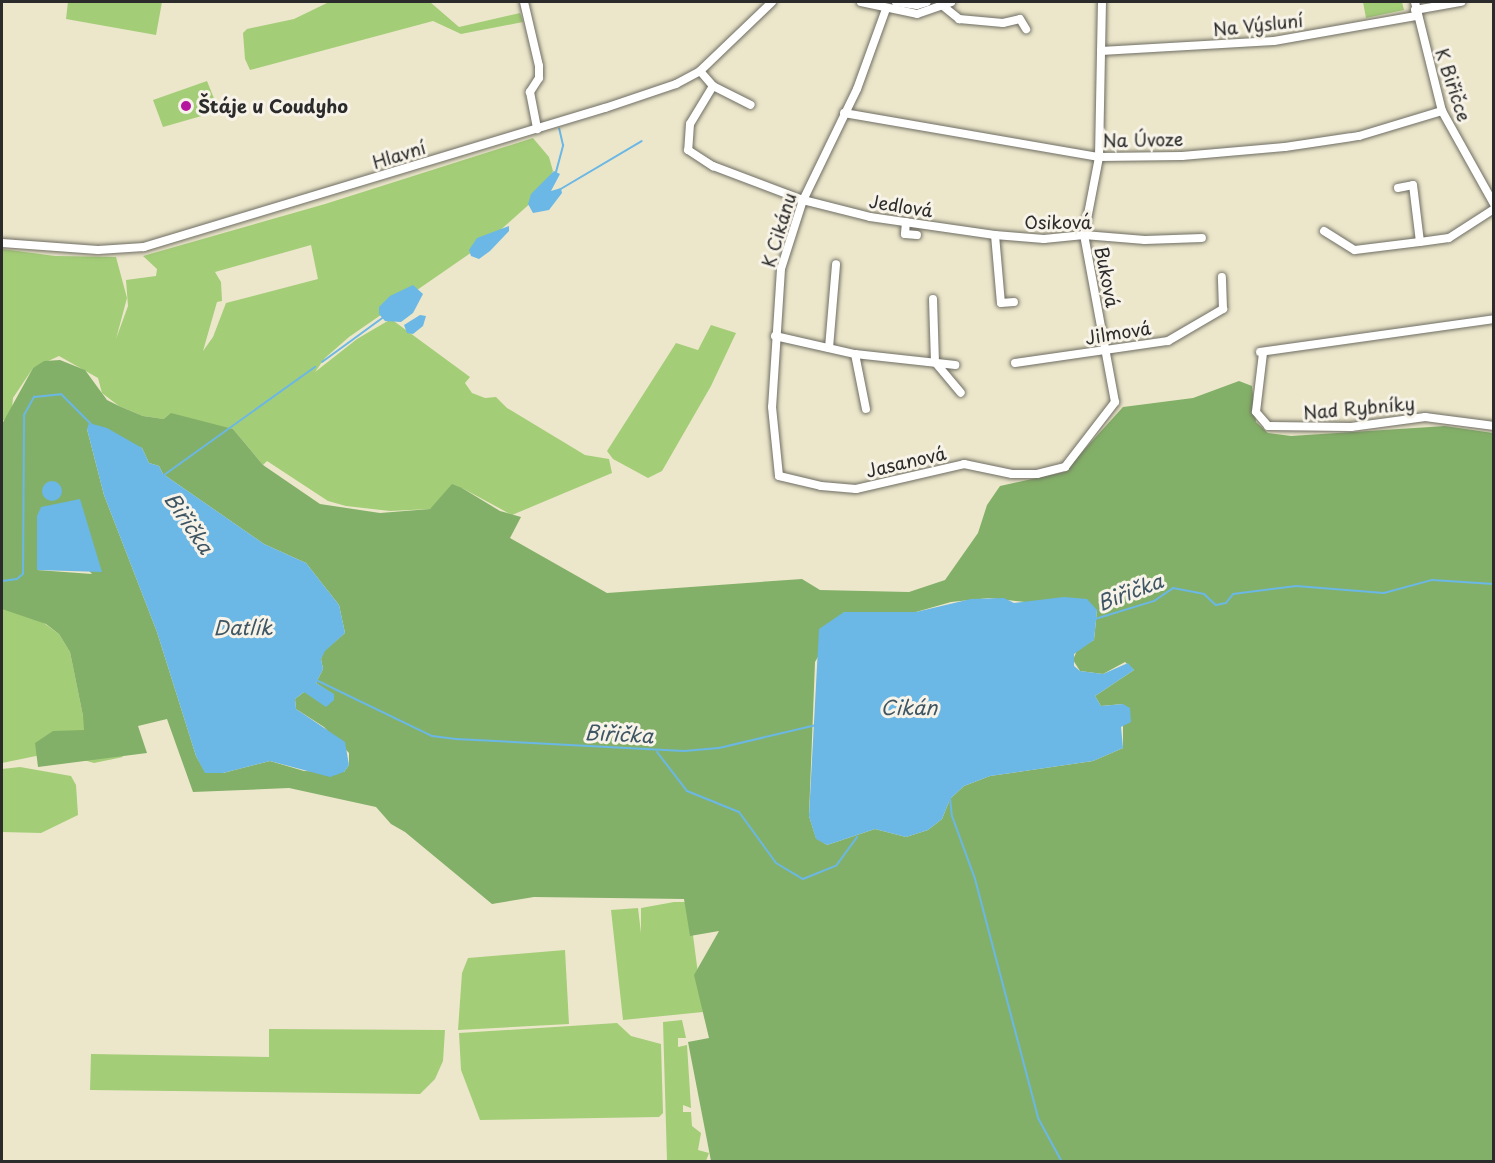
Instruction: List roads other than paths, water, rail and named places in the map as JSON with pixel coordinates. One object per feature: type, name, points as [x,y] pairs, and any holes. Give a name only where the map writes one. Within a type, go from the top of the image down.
[{"type":"street","points":[[524,2],[539,66],[539,78],[530,92],[537,129]]},
{"type":"street","name":"Hlavní","points":[[2,243],[98,250],[144,247],[537,129],[676,84],[700,72],[772,2]]},
{"type":"street","points":[[861,2],[917,14],[947,4],[959,19],[1003,23],[1020,19],[1026,29]]},
{"type":"street","points":[[896,2],[917,5],[927,2]]},
{"type":"street","name":"Buková","points":[[1102,2],[1099,157],[1084,235],[1115,402]]},
{"type":"street","name":"Na Výsluní","points":[[1101,51],[1274,41],[1416,9],[1461,2]]},
{"type":"street","name":"K Cikánu","points":[[779,476],[772,407],[781,269],[803,200],[844,113],[886,9]]},
{"type":"street","name":"K Biřičce","points":[[1416,9],[1442,111],[1494,204]]},
{"type":"street","points":[[700,72],[713,86],[751,105]]},
{"type":"street","name":"Jedlová","points":[[713,86],[690,124],[688,150],[713,166],[803,200],[906,222],[995,236]]},
{"type":"street","name":"Na Úvoze","points":[[844,113],[1099,157],[1182,156],[1285,147],[1359,136],[1442,111]]},
{"type":"street","points":[[1398,188],[1413,185],[1420,242]]},
{"type":"street","points":[[1324,231],[1355,250],[1420,242],[1449,238],[1494,209]]},
{"type":"street","points":[[906,222],[905,234],[917,235]]},
{"type":"street","name":"Osiková","points":[[995,236],[1044,239],[1084,235],[1145,240],[1202,238]]},
{"type":"street","points":[[995,236],[1001,303],[1014,302]]},
{"type":"street","points":[[829,348],[836,264]]},
{"type":"street","name":"Jilmová","points":[[1015,363],[1168,341],[1222,309],[1222,277]]},
{"type":"street","points":[[933,299],[934,361],[961,393]]},
{"type":"street","name":"Nad Rybníky","points":[[1494,319],[1261,352],[1257,412],[1268,426],[1351,427],[1425,417],[1494,426]]},
{"type":"street","points":[[775,336],[855,354],[955,365]]},
{"type":"street","points":[[855,354],[866,409]]},
{"type":"street","name":"Jasanová","points":[[779,476],[856,489],[964,464],[1011,474],[1037,474],[1065,467],[1115,402]]},
{"type":"water","points":[[554,171],[560,174],[551,191],[561,188],[562,193],[549,210],[533,213],[528,204],[531,194]]},
{"type":"water","points":[[509,226],[509,231],[490,251],[479,259],[471,256],[469,250],[477,238]]},
{"type":"water","points":[[413,285],[423,294],[413,313],[401,322],[385,321],[379,314],[379,307],[390,296]]},
{"type":"water","points":[[420,315],[426,316],[423,326],[413,334],[407,333],[404,325]]},
{"type":"water","name":"Datlík","points":[[89,423],[107,428],[142,448],[149,463],[159,466],[163,474],[264,544],[306,563],[339,605],[345,633],[325,651],[321,659],[323,669],[316,683],[334,694],[334,700],[326,707],[304,692],[295,699],[296,709],[345,742],[349,765],[344,772],[330,777],[270,761],[223,773],[205,773],[196,756],[157,632],[104,495],[87,429]]},
{"type":"water","points":[[52,481],[59,484],[62,491],[59,498],[52,501],[45,498],[42,491],[45,484]]},
{"type":"water","points":[[80,499],[102,572],[37,570],[37,516],[41,507]]},
{"type":"water","name":"Cikán","points":[[1064,597],[1087,599],[1097,610],[1094,640],[1074,654],[1074,666],[1080,671],[1103,674],[1128,663],[1134,670],[1095,696],[1101,706],[1123,704],[1130,708],[1131,722],[1121,727],[1123,748],[1093,761],[990,776],[964,786],[950,799],[942,819],[928,830],[906,837],[875,829],[827,845],[816,839],[809,816],[819,629],[844,612],[916,612],[971,599],[1004,598],[1014,603]]},
{"type":"waterway","points":[[556,172],[563,145],[559,128]]},
{"type":"waterway","points":[[559,190],[642,141]]},
{"type":"waterway","points":[[322,362],[385,316]]},
{"type":"waterway","points":[[164,475],[315,367]]},
{"type":"waterway","name":"Biřička","points":[[2,581],[17,579],[23,574],[24,415],[34,397],[61,394],[91,424]]},
{"type":"waterway","name":"Biřička","points":[[1095,619],[1154,601],[1173,588],[1204,594],[1216,605],[1226,603],[1233,594],[1296,586],[1384,593],[1432,580],[1494,584]]},
{"type":"waterway","name":"Biřička","points":[[316,680],[432,736],[456,739],[684,751],[719,748],[816,725]]},
{"type":"waterway","points":[[657,752],[687,791],[739,812],[776,863],[803,879],[836,866],[857,837]]},
{"type":"waterway","points":[[950,798],[952,816],[975,879],[1038,1118],[1062,1162]]},
{"type":"place","name":"Štáje u Coudyho","points":[[186,106]]}]
